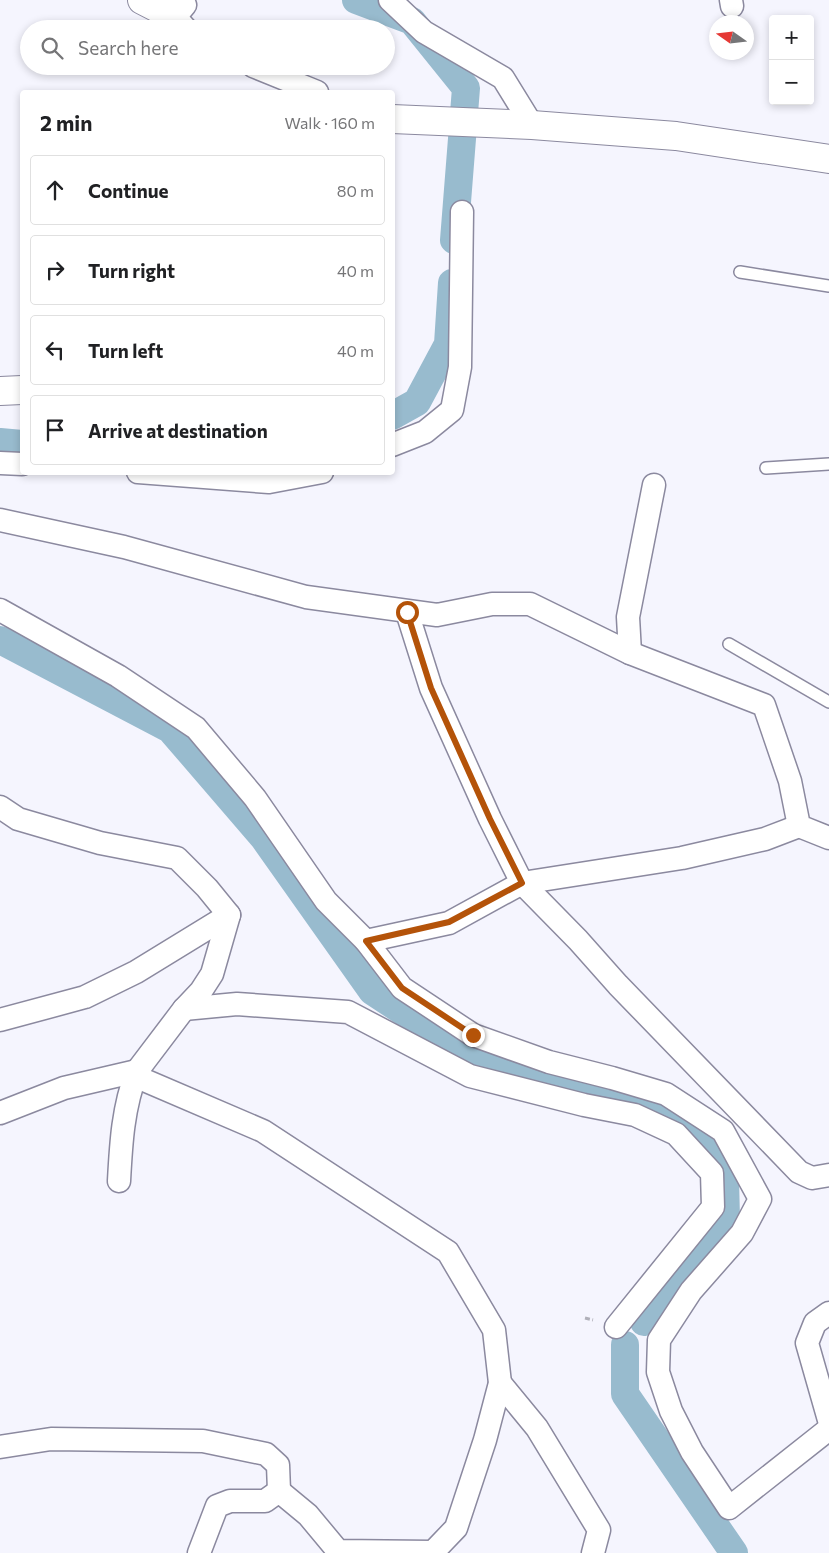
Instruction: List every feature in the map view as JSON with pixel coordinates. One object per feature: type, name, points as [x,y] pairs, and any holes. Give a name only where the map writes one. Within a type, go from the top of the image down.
[{"type":"street","points":[[142,0],[181,15]]},
{"type":"street","points":[[390,0],[424,32],[502,78],[532,125]]},
{"type":"street","points":[[275,75],[312,90]]},
{"type":"street","points":[[395,119],[532,125],[676,136],[829,159]]},
{"type":"street","points":[[395,444],[425,432],[452,410],[460,366],[462,212]]},
{"type":"street","points":[[0,391],[20,390]]},
{"type":"street","points":[[0,462],[20,464]]},
{"type":"street","points":[[178,475],[270,482],[306,475]]},
{"type":"street","points":[[630,653],[628,617],[654,485]]},
{"type":"street","points":[[0,520],[124,547],[306,598],[437,615],[492,604],[530,604],[630,653],[764,705],[790,781],[799,826]]},
{"type":"street","points":[[0,610],[118,676],[196,728],[255,798],[326,902],[366,941],[402,988],[473,1035],[549,1062],[666,1094],[723,1131],[760,1199],[742,1233],[691,1291],[659,1340],[658,1372],[671,1411],[692,1452],[729,1508],[829,1429]]},
{"type":"street","points":[[407,612],[431,688],[490,819],[522,883],[799,1172],[812,1178],[829,1175]]},
{"type":"street","points":[[6,817],[100,843],[177,858],[207,888],[228,915]]},
{"type":"street","points":[[366,941],[449,922],[522,883],[682,858],[765,839],[799,826],[829,838]]},
{"type":"street","points":[[119,1181],[123,1125],[129,1091],[137,1071],[212,974],[228,915]]},
{"type":"street","points":[[0,1020],[84,997],[136,972],[228,915]]},
{"type":"street","points":[[184,1009],[237,1004],[348,1012],[470,1076],[584,1105],[635,1115],[676,1134],[712,1173],[713,1207],[616,1327]]},
{"type":"street","points":[[0,1113],[64,1088],[137,1071]]},
{"type":"street","points":[[0,1447],[51,1439],[203,1441],[266,1454],[278,1465],[279,1491],[308,1515],[338,1552],[433,1552],[456,1528],[485,1440],[500,1383],[494,1330],[448,1252],[263,1131],[144,1080],[137,1071]]},
{"type":"street","points":[[829,1313],[815,1323],[807,1343],[829,1420]]},
{"type":"street","points":[[500,1383],[538,1428],[599,1530],[593,1553]]},
{"type":"street","points":[[199,1553],[217,1506],[230,1501],[265,1501],[279,1491]]},
{"type":"lane","points":[[740,272],[829,286]]},
{"type":"lane","points":[[766,468],[829,464]]},
{"type":"lane","points":[[729,644],[829,702]]},
{"type":"waterway","points":[[356,0],[412,21],[466,88],[454,240]]},
{"type":"waterway","points":[[395,414],[417,402],[448,344],[452,283]]},
{"type":"waterway","points":[[0,442],[20,444]]},
{"type":"waterway","points":[[0,640],[170,729],[263,837],[372,991],[475,1059],[645,1108],[706,1145],[725,1178],[726,1219],[644,1322]]},
{"type":"waterway","points":[[625,1345],[625,1394],[734,1553]]},
{"type":"route","points":[[407,612],[431,688],[490,819],[522,883],[449,922],[366,941],[402,988],[473,1035]]}]
